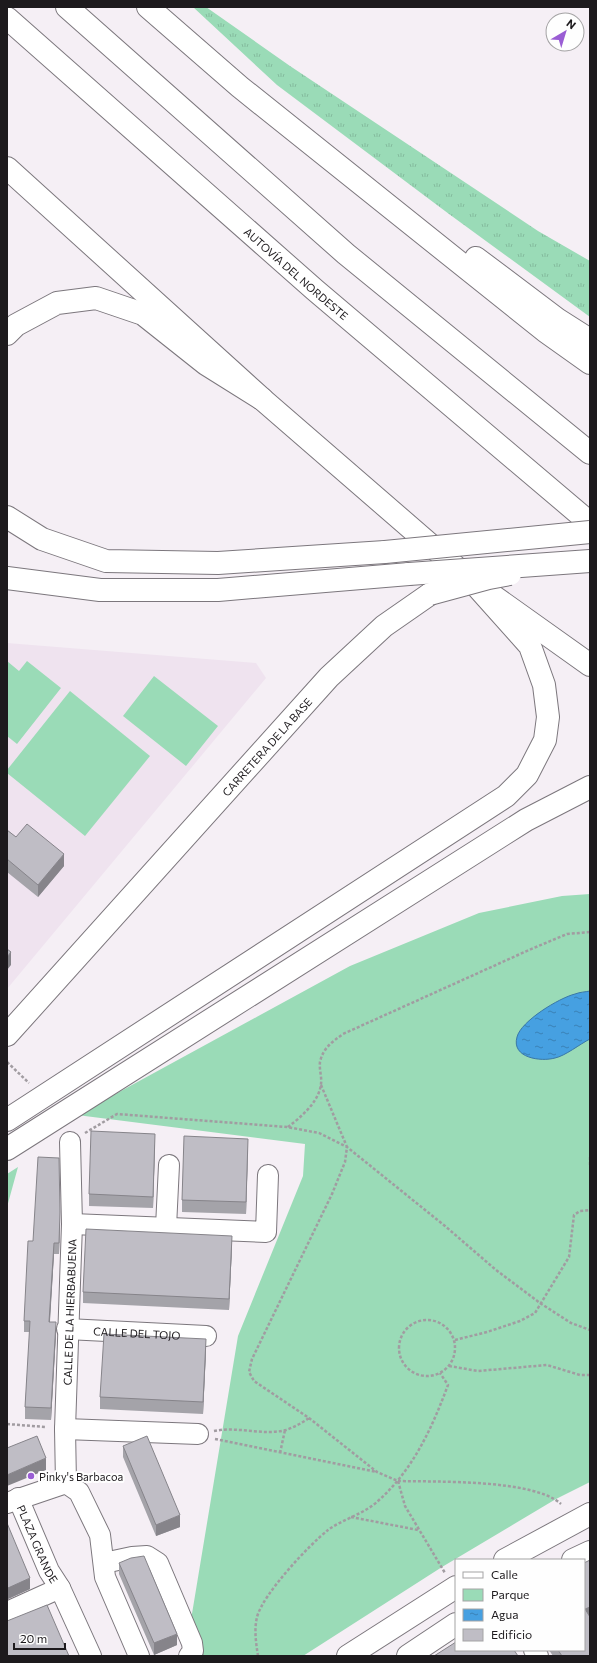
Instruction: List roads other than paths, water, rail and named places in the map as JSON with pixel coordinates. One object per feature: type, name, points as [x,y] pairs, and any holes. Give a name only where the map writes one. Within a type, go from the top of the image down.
[{"type":"main road","points":[[67,7],[346,254],[590,453]]},
{"type":"main road","points":[[148,7],[240,87],[539,326],[590,363]]},
{"type":"main road","name":"AUTOVÍA DEL NORDESTE","points":[[7,18],[315,290],[590,523]]},
{"type":"main road","points":[[240,87],[421,216],[557,319],[590,340]]},
{"type":"main road","points":[[7,168],[262,399],[472,581],[590,665]]},
{"type":"main road","points":[[7,334],[16,325],[57,303],[96,298],[143,314],[206,364],[262,399]]},
{"type":"main road","points":[[7,517],[42,540],[106,561],[218,564],[385,552],[590,532]]},
{"type":"main road","points":[[7,578],[100,590],[218,590],[409,574],[590,562]]},
{"type":"main road","name":"CARRETERA DE LA BASE","points":[[7,1035],[329,677],[384,626],[430,594],[489,578],[590,562]]},
{"type":"main road","points":[[7,1120],[506,796],[526,775],[545,740],[548,717],[544,685],[530,646],[472,581]]},
{"type":"main road","points":[[7,1149],[526,820],[590,787]]},
{"type":"main road","points":[[507,1559],[590,1514]]},
{"type":"main road","points":[[575,1559],[590,1552]]},
{"type":"main road","points":[[348,1656],[451,1581]]},
{"type":"main road","points":[[408,1656],[455,1625]]},
{"type":"street","name":"CALLE DE LA HIERBABUENA","points":[[66,1483],[65,1429],[72,1224],[70,1142]]},
{"type":"street","points":[[166,1227],[169,1164]]},
{"type":"street","points":[[72,1224],[266,1232],[268,1175]]},
{"type":"street","name":"CALLE DEL TOJO","points":[[68,1329],[206,1336]]},
{"type":"street","points":[[65,1429],[198,1434]]},
{"type":"street","points":[[66,1483],[79,1492],[100,1535],[105,1577],[140,1656]]},
{"type":"street","name":"PLAZA GRANDE","points":[[66,1483],[13,1501],[49,1571],[60,1588],[91,1656]]},
{"type":"street","points":[[104,1563],[132,1556],[147,1556],[158,1563],[192,1643],[193,1652],[189,1656]]},
{"type":"street","points":[[7,1612],[60,1588]]},
{"type":"water","points":[[590,991],[590,1039],[563,1055],[549,1059],[535,1059],[528,1057],[518,1050],[516,1044],[517,1037],[520,1031],[533,1017],[568,996]]},
{"type":"place","name":"Pinky's Barbacoa","points":[[31,1476]]}]
